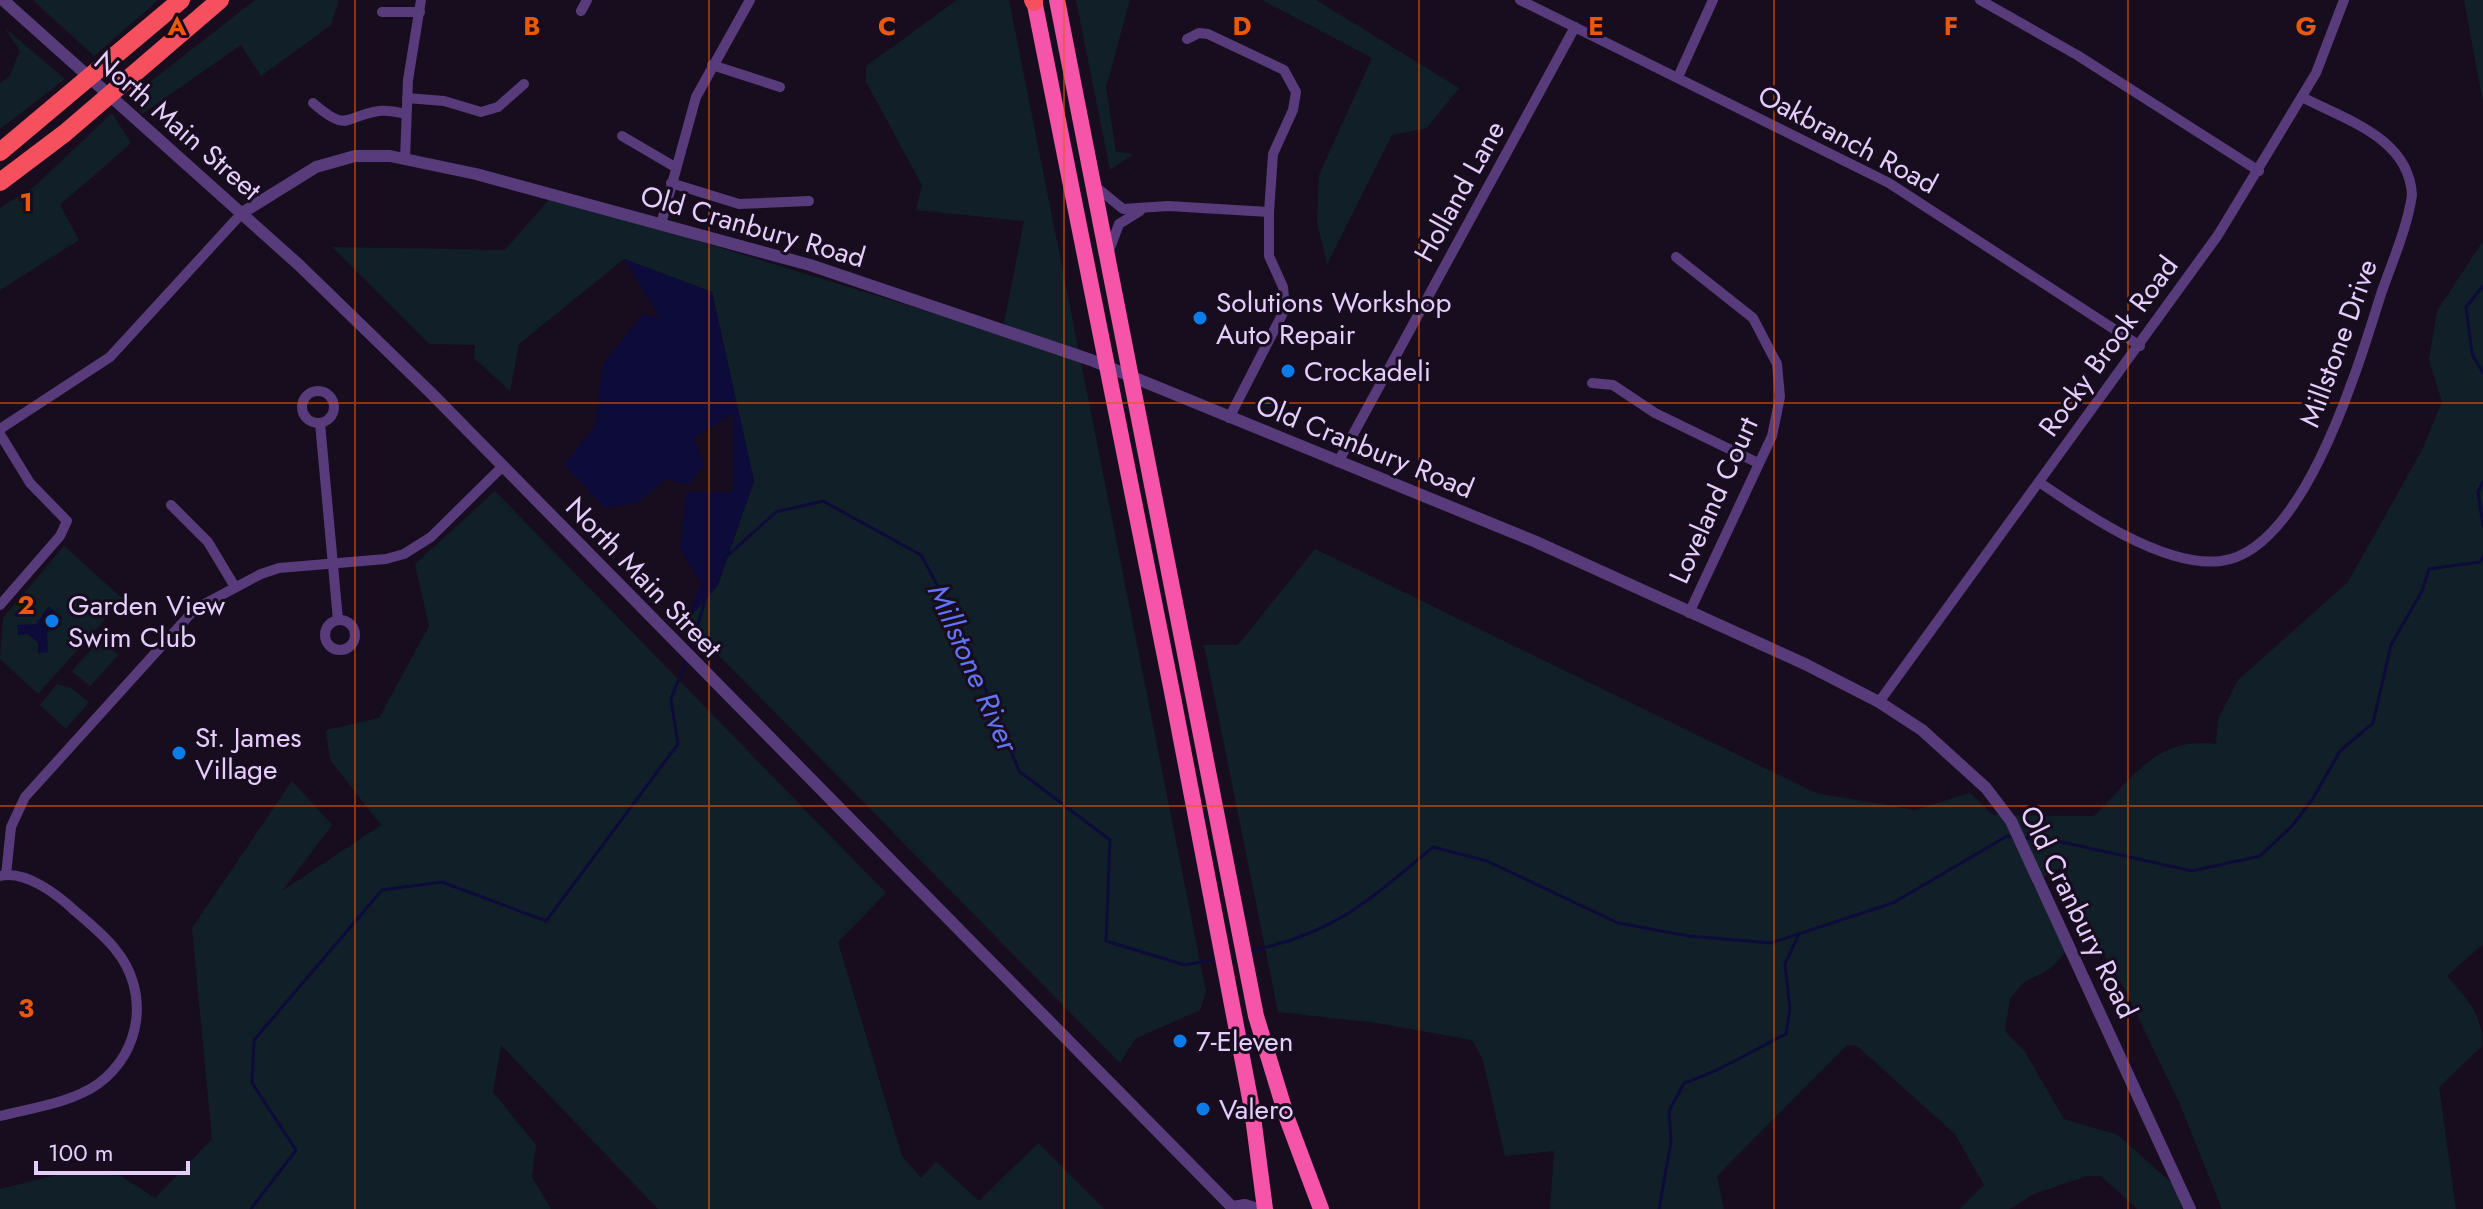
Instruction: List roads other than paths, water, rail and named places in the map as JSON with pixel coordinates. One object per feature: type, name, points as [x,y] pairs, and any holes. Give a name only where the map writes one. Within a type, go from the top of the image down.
[{"type":"highway","points":[[0,152],[66,100],[181,0]]},
{"type":"highway","points":[[0,182],[83,118],[220,0]]},
{"type":"highway","points":[[1057,0],[1134,379],[1245,966],[1268,1060],[1321,1209]]},
{"type":"highway","points":[[1034,1],[1109,368],[1252,1109],[1265,1209]]},
{"type":"street","name":"North Main Street","points":[[3,0],[321,286],[1233,1208]]},
{"type":"street","points":[[581,11],[587,0]]},
{"type":"street","points":[[661,224],[688,119],[712,65],[750,0]]},
{"type":"street","name":"Oakbranch Road","points":[[1520,0],[1889,183],[2140,346]]},
{"type":"street","points":[[1678,77],[1713,0]]},
{"type":"street","points":[[1980,0],[2066,48],[2259,171]]},
{"type":"street","name":"Rocky Brook Road","points":[[1879,702],[2140,346],[2259,171],[2327,48],[2344,0]]},
{"type":"street","points":[[382,12],[421,6],[407,98],[405,159]]},
{"type":"street","name":"Holland Lane","points":[[1338,462],[1575,27]]},
{"type":"street","points":[[1187,39],[1199,33],[1208,34],[1284,70],[1294,84],[1296,102],[1273,154],[1269,212],[1269,256],[1283,287],[1285,309],[1229,418]]},
{"type":"street","points":[[712,65],[780,87]]},
{"type":"street","points":[[407,98],[444,101],[481,112],[498,107],[524,84]]},
{"type":"street","name":"Millstone Drive","points":[[2039,482],[2077,508],[2134,538],[2207,562],[2236,558],[2260,544],[2302,489],[2347,401],[2412,195],[2407,169],[2395,150],[2302,97]]},
{"type":"street","points":[[313,103],[341,121],[358,120],[383,110],[406,114]]},
{"type":"street","points":[[622,136],[675,167]]},
{"type":"street","name":"Old Cranbury Road","points":[[242,213],[298,176],[337,160],[370,155],[476,174],[810,265],[1109,368],[1534,541],[1805,664],[1879,702],[1943,748],[1986,788],[2011,821],[2190,1209]]},
{"type":"street","points":[[671,183],[739,204],[809,201]]},
{"type":"street","points":[[1095,186],[1123,209],[1168,206],[1269,212]]},
{"type":"street","points":[[1109,254],[1111,239],[1119,224],[1142,210]]},
{"type":"street","points":[[0,605],[60,536],[67,521],[30,483],[0,432],[110,357],[242,213]]},
{"type":"street","name":"Loveland Court","points":[[1676,257],[1753,318],[1777,364],[1780,397],[1777,419],[1689,613]]},
{"type":"street","points":[[1592,383],[1613,385],[1655,413],[1758,463]]},
{"type":"street","points":[[320,423],[338,620]]},
{"type":"street","points":[[0,1116],[73,1097],[98,1084],[128,1050],[138,1011],[131,976],[106,939],[51,892],[3,875],[11,827],[25,797],[187,616],[235,587],[279,568],[386,559],[418,547],[502,467]]},
{"type":"street","points":[[171,505],[208,542],[235,587]]},
{"type":"street","points":[[1233,1208],[1245,1205],[1258,1209]]},
{"type":"waterway","name":"Millstone River","points":[[2483,286],[2466,307],[2472,354],[2483,373]]},
{"type":"waterway","name":"Millstone River","points":[[2483,482],[2478,492],[2483,526]]},
{"type":"waterway","name":"Millstone River","points":[[724,559],[776,512],[823,501],[921,555],[961,629],[1019,771],[1110,840],[1106,941],[1185,965],[1216,959]]},
{"type":"waterway","name":"Millstone River","points":[[2025,838],[2057,841],[2192,871],[2260,856],[2292,826],[2312,800],[2340,751],[2373,723],[2391,645],[2422,591],[2429,569],[2480,562],[2483,556]]},
{"type":"waterway","name":"Millstone River","points":[[690,651],[706,597]]},
{"type":"waterway","name":"Millstone River","points":[[251,1209],[296,1150],[252,1083],[254,1040],[382,890],[442,882],[546,921],[678,744],[671,699],[687,658]]},
{"type":"waterway","name":"Millstone River","points":[[1250,951],[1280,944],[1329,924],[1369,899],[1433,847],[1487,861],[1618,923],[1689,936],[1771,943],[1893,903],[2007,836],[2014,837]]},
{"type":"waterway","points":[[1659,1209],[1671,1142],[1669,1111],[1684,1083],[1723,1067],[1786,1034],[1790,1009],[1785,964],[1799,934]]},
{"type":"place","name":"Solutions Workshop Auto Repair","points":[[1200,318]]},
{"type":"place","name":"Crockadeli","points":[[1288,371]]},
{"type":"place","name":"Garden View Swim Club","points":[[52,621]]},
{"type":"place","name":"St. James Village","points":[[179,753]]},
{"type":"place","name":"7-Eleven","points":[[1180,1041]]},
{"type":"place","name":"Valero","points":[[1203,1109]]}]
